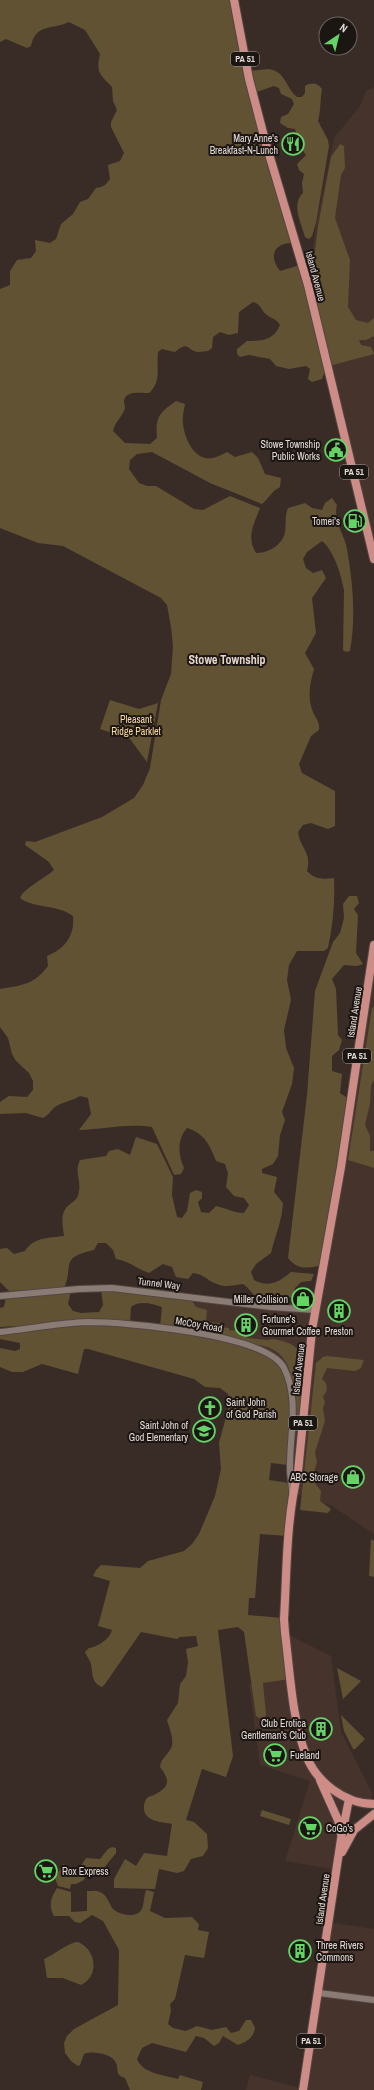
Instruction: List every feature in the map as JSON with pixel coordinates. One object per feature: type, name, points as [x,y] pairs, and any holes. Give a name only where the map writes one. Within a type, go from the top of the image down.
[{"type":"main road","name":"Island Avenue","points":[[234,0],[249,78],[266,144],[308,285],[374,559]]},
{"type":"main road","name":"Island Avenue","points":[[335,1790],[334,1785],[305,1748],[300,1737],[284,1633],[293,1493],[298,1472],[315,1310],[341,1167],[374,945]]},
{"type":"main road","name":"Island Avenue","points":[[303,2090],[319,1993],[338,1858],[349,1798],[330,1788],[317,1773],[306,1755],[305,1748]]},
{"type":"main road","points":[[317,1773],[338,1820],[341,1839]]},
{"type":"main road","points":[[349,1798],[361,1803],[374,1804]]},
{"type":"main road","points":[[338,1858],[354,1830],[374,1814]]},
{"type":"street","name":"Tunnel Way","points":[[0,1296],[79,1289],[112,1288],[271,1307],[315,1310]]},
{"type":"street","name":"McCoy Road","points":[[0,1332],[88,1322],[125,1325],[197,1332],[230,1340],[271,1354],[284,1367],[291,1392],[292,1420],[290,1471],[293,1493]]},
{"type":"street","points":[[319,1993],[374,2000]]},
{"type":"shaded area","points":[[374,87],[374,559],[308,285],[316,225],[334,138],[360,106],[366,91]]},
{"type":"shaded area","points":[[374,945],[374,1534],[332,1506],[293,1493],[292,1439],[197,1332],[181,1296],[315,1310]]},
{"type":"shaded area","points":[[285,1633],[331,1656],[341,1732],[372,1793],[371,1804],[349,1799],[337,1870],[285,1861],[310,1781],[260,1765],[249,1684],[291,1678]]},
{"type":"shaded area","points":[[329,1922],[374,1929],[374,2090],[246,2090],[250,2075],[304,2089]]},
{"type":"green space","points":[[0,0],[231,0],[294,243],[287,243],[278,247],[275,251],[274,260],[280,271],[300,265],[325,371],[322,379],[312,382],[308,379],[310,369],[306,366],[289,369],[276,366],[270,359],[249,355],[240,357],[237,354],[237,349],[247,341],[267,339],[274,334],[280,325],[276,320],[265,313],[258,304],[253,302],[239,312],[238,333],[229,335],[220,332],[213,337],[212,348],[208,351],[198,352],[185,346],[175,352],[162,349],[158,352],[158,374],[156,384],[149,393],[134,393],[125,397],[125,410],[115,425],[113,431],[125,443],[150,444],[157,438],[157,425],[162,412],[176,401],[185,404],[183,418],[185,435],[195,452],[206,458],[215,458],[227,452],[235,457],[252,452],[258,458],[265,474],[281,478],[280,487],[275,490],[262,504],[210,483],[152,452],[137,454],[130,460],[129,469],[139,483],[147,486],[156,486],[194,509],[203,510],[230,496],[260,508],[253,525],[251,536],[256,553],[272,549],[282,540],[285,533],[288,508],[305,503],[312,508],[322,510],[325,503],[332,498],[337,505],[336,517],[346,543],[351,575],[353,613],[350,651],[346,652],[343,650],[344,590],[339,570],[330,551],[322,541],[307,552],[303,559],[306,568],[313,573],[322,570],[326,578],[312,598],[316,633],[305,653],[314,669],[310,685],[310,701],[319,730],[311,736],[299,764],[302,773],[335,791],[335,826],[328,829],[311,823],[303,825],[298,832],[299,838],[307,854],[307,871],[313,876],[323,879],[334,878],[334,896],[328,948],[324,951],[297,951],[289,965],[287,980],[291,1000],[284,1030],[286,1048],[294,1068],[292,1084],[282,1112],[285,1120],[280,1135],[278,1156],[273,1164],[262,1169],[262,1173],[277,1177],[274,1192],[283,1203],[280,1222],[271,1253],[256,1264],[251,1272],[254,1280],[264,1284],[269,1284],[282,1279],[291,1272],[314,1274],[311,1281],[301,1282],[295,1288],[293,1296],[285,1300],[263,1300],[254,1295],[243,1284],[223,1286],[214,1283],[203,1276],[193,1273],[188,1279],[176,1277],[172,1267],[163,1264],[149,1273],[125,1261],[116,1259],[113,1250],[106,1243],[98,1243],[94,1250],[83,1253],[72,1259],[64,1289],[9,1291],[0,1282],[0,1249],[7,1248],[14,1254],[25,1251],[33,1243],[42,1239],[64,1236],[62,1222],[63,1214],[66,1208],[76,1199],[78,1194],[78,1165],[80,1160],[106,1156],[109,1151],[118,1149],[130,1155],[136,1137],[157,1144],[173,1177],[172,1195],[177,1217],[182,1218],[187,1211],[190,1193],[196,1190],[202,1192],[202,1198],[198,1202],[201,1212],[209,1213],[216,1206],[244,1213],[249,1205],[244,1198],[234,1196],[226,1187],[228,1173],[225,1164],[216,1161],[206,1140],[193,1130],[187,1128],[181,1137],[180,1153],[184,1168],[181,1174],[174,1175],[152,1127],[125,1126],[79,1130],[91,1114],[88,1098],[80,1096],[61,1104],[55,1107],[47,1116],[43,1118],[26,1113],[0,1114],[0,1102],[9,1096],[27,1097],[33,1090],[33,1081],[29,1073],[16,1061],[12,1054],[8,1038],[0,1027],[0,989],[27,983],[38,977],[48,966],[47,956],[59,949],[68,940],[73,923],[73,916],[67,912],[32,904],[20,898],[25,891],[54,870],[49,862],[25,845],[26,841],[35,842],[102,817],[134,798],[143,785],[150,768],[161,700],[171,674],[173,646],[167,605],[161,598],[63,546],[38,543],[0,528],[0,289],[10,285],[10,271],[17,260],[31,258],[36,251],[35,240],[50,243],[56,239],[61,224],[73,214],[80,202],[88,199],[96,188],[107,183],[110,179],[108,165],[120,161],[124,153],[111,127],[111,122],[117,110],[113,101],[112,87],[104,79],[100,72],[98,65],[100,54],[85,30],[69,22],[41,30],[33,39],[31,46],[27,48],[6,39],[0,42]]},
{"type":"green space","points":[[268,69],[274,70],[282,76],[297,97],[302,97],[305,93],[305,86],[310,84],[316,84],[322,89],[318,121],[328,140],[329,146],[316,223],[312,236],[309,239],[305,237],[299,220],[297,208],[299,198],[303,193],[302,183],[304,174],[299,170],[297,164],[306,155],[299,145],[295,129],[288,128],[280,123],[281,117],[288,114],[294,104],[292,99],[281,94],[279,88],[274,86],[254,93],[249,71]]},
{"type":"green space","points":[[340,144],[344,146],[345,168],[341,175],[335,218],[350,260],[348,307],[356,320],[368,323],[374,318],[374,336],[366,340],[359,340],[361,345],[371,347],[374,354],[329,366],[311,283],[318,226],[331,157]]},
{"type":"green space","name":"Pleasant Ridge Parklet","points":[[110,700],[139,709],[158,703],[147,762],[130,739],[100,729]]},
{"type":"green space","points":[[349,896],[357,896],[359,903],[354,909],[358,915],[356,953],[363,964],[357,966],[344,965],[332,979],[336,989],[338,1035],[342,1040],[339,1050],[332,1056],[332,1071],[342,1074],[340,1093],[349,1099],[323,1265],[304,1268],[296,1265],[288,1258],[307,1095],[315,991],[333,942],[340,933],[344,918],[343,904]]},
{"type":"green space","points":[[374,1007],[374,1080],[371,1085],[370,1104],[365,1125],[370,1136],[370,1151],[374,1151],[374,1168],[348,1160],[372,1008]]},
{"type":"green space","points":[[101,1290],[191,1299],[196,1307],[207,1310],[206,1322],[221,1323],[220,1327],[229,1328],[229,1330],[248,1332],[247,1338],[271,1339],[286,1342],[296,1348],[302,1356],[305,1365],[304,1388],[300,1414],[297,1420],[291,1373],[280,1354],[270,1348],[258,1345],[257,1347],[160,1327],[162,1307],[142,1303],[131,1307],[130,1325],[53,1324],[0,1327],[0,1308],[4,1307],[6,1297],[71,1291],[68,1304],[73,1311],[81,1313],[99,1312],[103,1305]]},
{"type":"green space","points":[[87,1322],[133,1325],[196,1333],[253,1348],[274,1359],[286,1373],[289,1383],[291,1418],[288,1465],[271,1463],[269,1480],[289,1483],[291,1493],[287,1536],[260,1534],[255,1598],[249,1598],[248,1615],[283,1618],[290,1679],[263,1683],[266,1714],[265,1717],[259,1718],[256,1716],[244,1632],[238,1627],[218,1630],[233,1756],[226,1777],[202,1769],[186,1820],[194,1822],[207,1834],[208,1848],[203,1856],[191,1859],[184,1871],[177,1873],[159,1869],[155,1889],[114,1888],[114,1879],[125,1859],[136,1866],[144,1853],[167,1856],[172,1824],[158,1822],[147,1816],[144,1805],[147,1798],[161,1791],[166,1785],[166,1776],[160,1767],[172,1745],[167,1720],[178,1703],[180,1684],[186,1676],[188,1662],[186,1649],[198,1646],[196,1636],[180,1637],[177,1639],[141,1632],[105,1684],[102,1687],[98,1685],[94,1680],[91,1663],[85,1652],[89,1648],[103,1642],[111,1633],[112,1630],[98,1626],[110,1581],[93,1576],[101,1565],[140,1568],[148,1561],[184,1551],[192,1544],[199,1534],[215,1496],[221,1469],[219,1443],[230,1402],[228,1394],[220,1388],[205,1387],[194,1379],[88,1349],[84,1349],[78,1374],[42,1364],[23,1372],[12,1372],[0,1367],[0,1348],[15,1351],[20,1349],[20,1343],[0,1339],[0,1333]]},
{"type":"green space","points":[[327,1356],[364,1360],[361,1368],[355,1371],[327,1368],[322,1379],[326,1383],[327,1390],[323,1397],[325,1402],[323,1408],[325,1421],[315,1452],[317,1462],[313,1476],[315,1483],[321,1491],[320,1501],[331,1509],[328,1513],[300,1510],[316,1363],[323,1357]]},
{"type":"green space","points":[[371,1539],[374,1541],[374,1577],[369,1576]]},
{"type":"green space","points":[[337,1668],[361,1681],[343,1699]]},
{"type":"green space","points":[[341,1715],[365,1739],[355,1749],[353,1749],[344,1731]]},
{"type":"green space","points":[[262,1810],[291,1819],[289,1825],[260,1816]]},
{"type":"green space","points":[[112,1847],[116,1848],[116,1853],[103,1869],[93,1868],[91,1874],[85,1876],[84,1880],[76,1884],[71,1884],[70,1889],[58,1886],[55,1878],[63,1864],[77,1872],[86,1858],[100,1859],[108,1849]]},
{"type":"green space","points":[[57,1888],[71,1892],[71,1912],[87,1911],[87,1891],[95,1891],[105,1895],[113,1909],[119,1913],[128,1915],[140,1912],[146,1890],[154,1892],[150,1911],[165,1918],[192,1917],[199,1924],[198,1930],[209,1932],[204,1958],[185,1955],[175,1999],[170,2004],[171,2011],[168,2024],[173,2028],[186,2031],[197,2026],[212,2030],[226,2027],[231,2033],[239,2031],[246,2020],[251,2020],[255,2028],[253,2034],[247,2040],[238,2045],[223,2036],[219,2043],[214,2046],[204,2038],[196,2036],[186,2052],[152,2043],[142,2048],[137,2059],[144,2068],[154,2073],[178,2079],[180,2075],[203,2082],[201,2090],[130,2090],[125,2078],[120,2076],[116,2063],[111,2057],[92,2052],[84,2054],[80,2065],[78,2066],[71,2061],[65,2053],[64,2043],[67,2036],[74,2029],[118,2005],[119,1950],[103,1921],[92,1915],[80,1923],[75,1922],[69,1916],[54,1916],[51,1908],[51,1902]]},
{"type":"green space","points":[[78,1942],[89,1950],[92,1956],[93,1969],[87,1981],[81,1985],[63,1978],[47,1978],[44,1959],[70,1944]]},
{"type":"place","name":"Mary Anne's Breakfast-N-Lunch","points":[[293,144]]},
{"type":"place","name":"Stowe Township Public Works","points":[[336,450]]},
{"type":"place","name":"Tomei's","points":[[355,521]]},
{"type":"place","name":"Miller Collision","points":[[303,1299]]},
{"type":"place","name":"Preston","points":[[339,1311]]},
{"type":"place","name":"Fortune's Gourmet Coffee","points":[[246,1325]]},
{"type":"place","name":"Saint John of God Parish","points":[[210,1408]]},
{"type":"place","name":"Saint John of God Elementary","points":[[204,1431]]},
{"type":"place","name":"ABC Storage","points":[[353,1477]]},
{"type":"place","name":"Club Erotica Gentleman's Club","points":[[321,1729]]},
{"type":"place","name":"Fueland","points":[[275,1755]]},
{"type":"place","name":"CoGo's","points":[[310,1828]]},
{"type":"place","name":"Rox Express","points":[[46,1871]]},
{"type":"place","name":"Three Rivers Commons","points":[[300,1951]]},
{"type":"district","name":"Stowe Township","points":[[227,660]]}]
